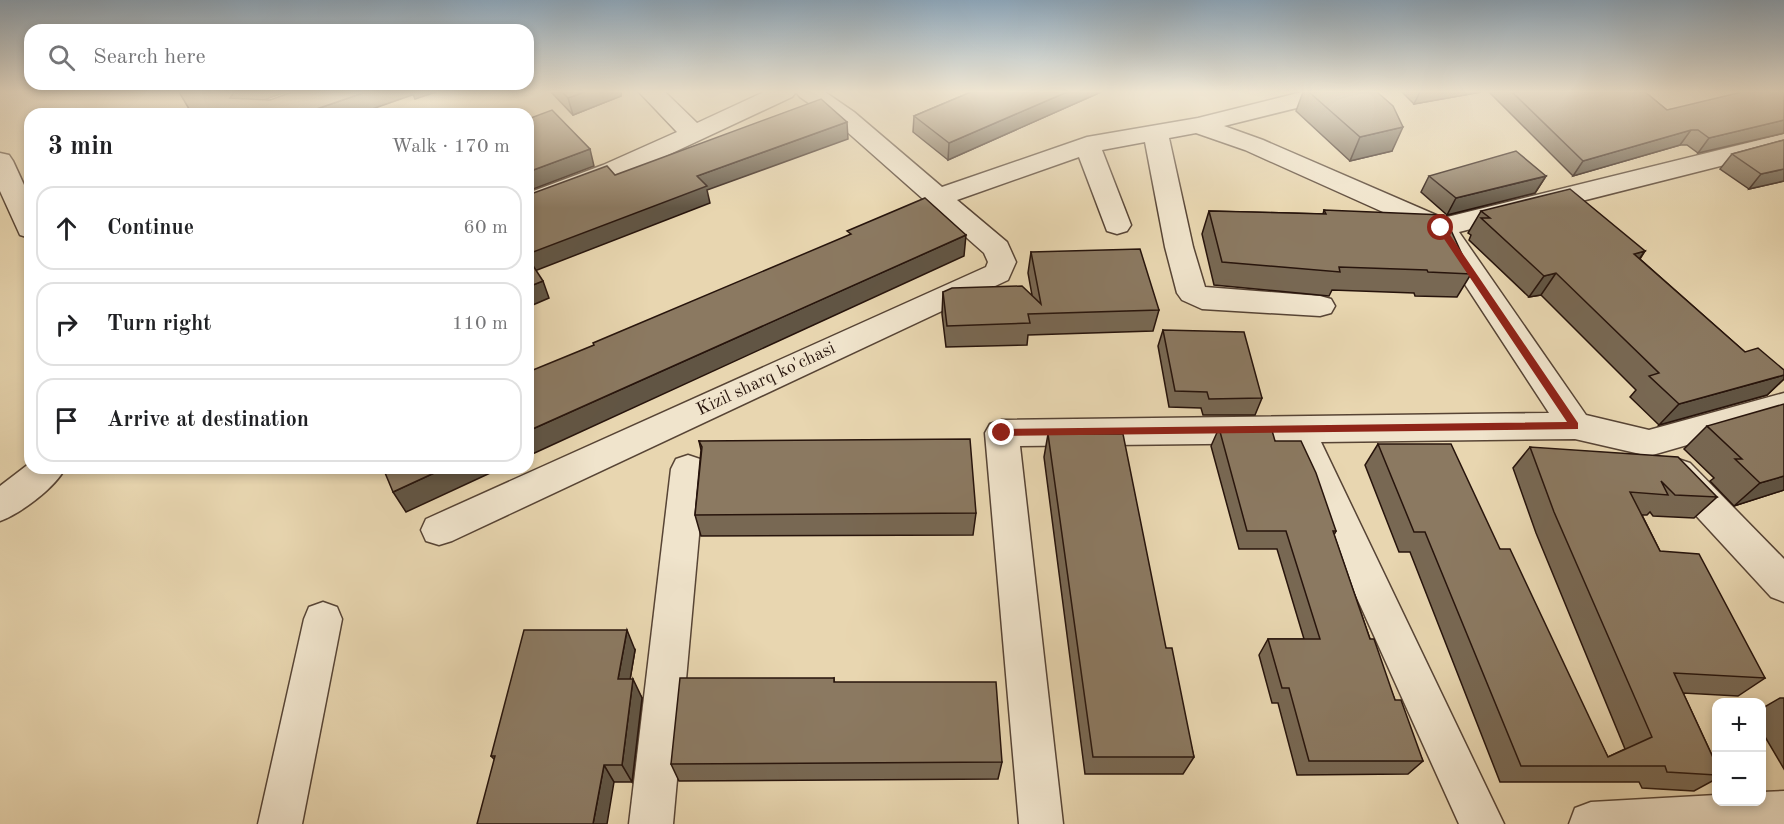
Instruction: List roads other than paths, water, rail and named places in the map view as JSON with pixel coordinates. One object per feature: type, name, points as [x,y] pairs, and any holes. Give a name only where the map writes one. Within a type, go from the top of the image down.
[{"type":"street","points":[[690,130],[694,134]]},
{"type":"street","points":[[534,201],[612,171],[702,130]]},
{"type":"street","name":"Kizil sharq ko'chasi","points":[[440,530],[998,273],[1002,262],[997,249],[861,130]]},
{"type":"street","points":[[938,197],[1087,145],[1177,130]]},
{"type":"street","points":[[1210,130],[1254,146],[1441,228],[1575,426]]},
{"type":"street","points":[[1156,135],[1179,247],[1192,293],[1202,299],[1320,306]]},
{"type":"street","points":[[1441,228],[1784,142]]},
{"type":"street","points":[[1087,145],[1117,225]]},
{"type":"street","points":[[0,161],[22,191]]},
{"type":"street","points":[[1041,824],[1002,433],[1575,426],[1648,443],[1784,405]]},
{"type":"street","points":[[1298,430],[1482,824]]},
{"type":"street","points":[[1648,443],[1784,585]]},
{"type":"street","points":[[651,824],[688,469]]},
{"type":"street","points":[[0,506],[40,474]]},
{"type":"street","points":[[280,824],[323,619]]},
{"type":"street","points":[[1591,824],[1784,813]]}]
